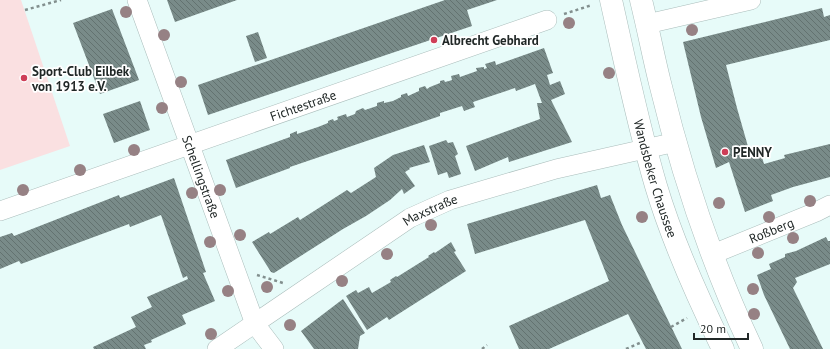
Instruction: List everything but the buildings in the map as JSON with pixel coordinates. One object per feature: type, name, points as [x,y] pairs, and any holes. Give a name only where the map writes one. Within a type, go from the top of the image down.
[{"type":"main road","points":[[641,0],[660,82],[686,177],[725,288],[752,349]]},
{"type":"main road","name":"Wandsbeker Chaussee","points":[[605,1],[656,187],[670,230],[689,277],[723,349]]},
{"type":"street","name":"Schellingstraße","points":[[137,0],[255,324],[274,349]]},
{"type":"street","points":[[647,24],[751,0]]},
{"type":"street","name":"Fichtestraße","points":[[0,211],[547,20]]},
{"type":"street","name":"Maxstraße","points":[[217,349],[410,218],[450,200],[556,168],[676,142]]},
{"type":"street","name":"Roßberg","points":[[713,254],[830,205]]},
{"type":"path","points":[[25,10],[62,0]]},
{"type":"path","points":[[547,20],[605,1]]},
{"type":"path","points":[[234,268],[304,289]]},
{"type":"path","points":[[626,349],[642,342]]},
{"type":"path","points":[[482,349],[487,345]]},
{"type":"shaded area","name":"Sport-Club Eilbek von 1913 e.V.","points":[[0,0],[21,0],[70,146],[0,170]]},
{"type":"place","name":"Albrecht Gebhard","points":[[434,40]]},
{"type":"place","name":"Sport-Club Eilbek von 1913 e.V.","points":[[24,78]]},
{"type":"place","name":"PENNY","points":[[725,152]]}]
